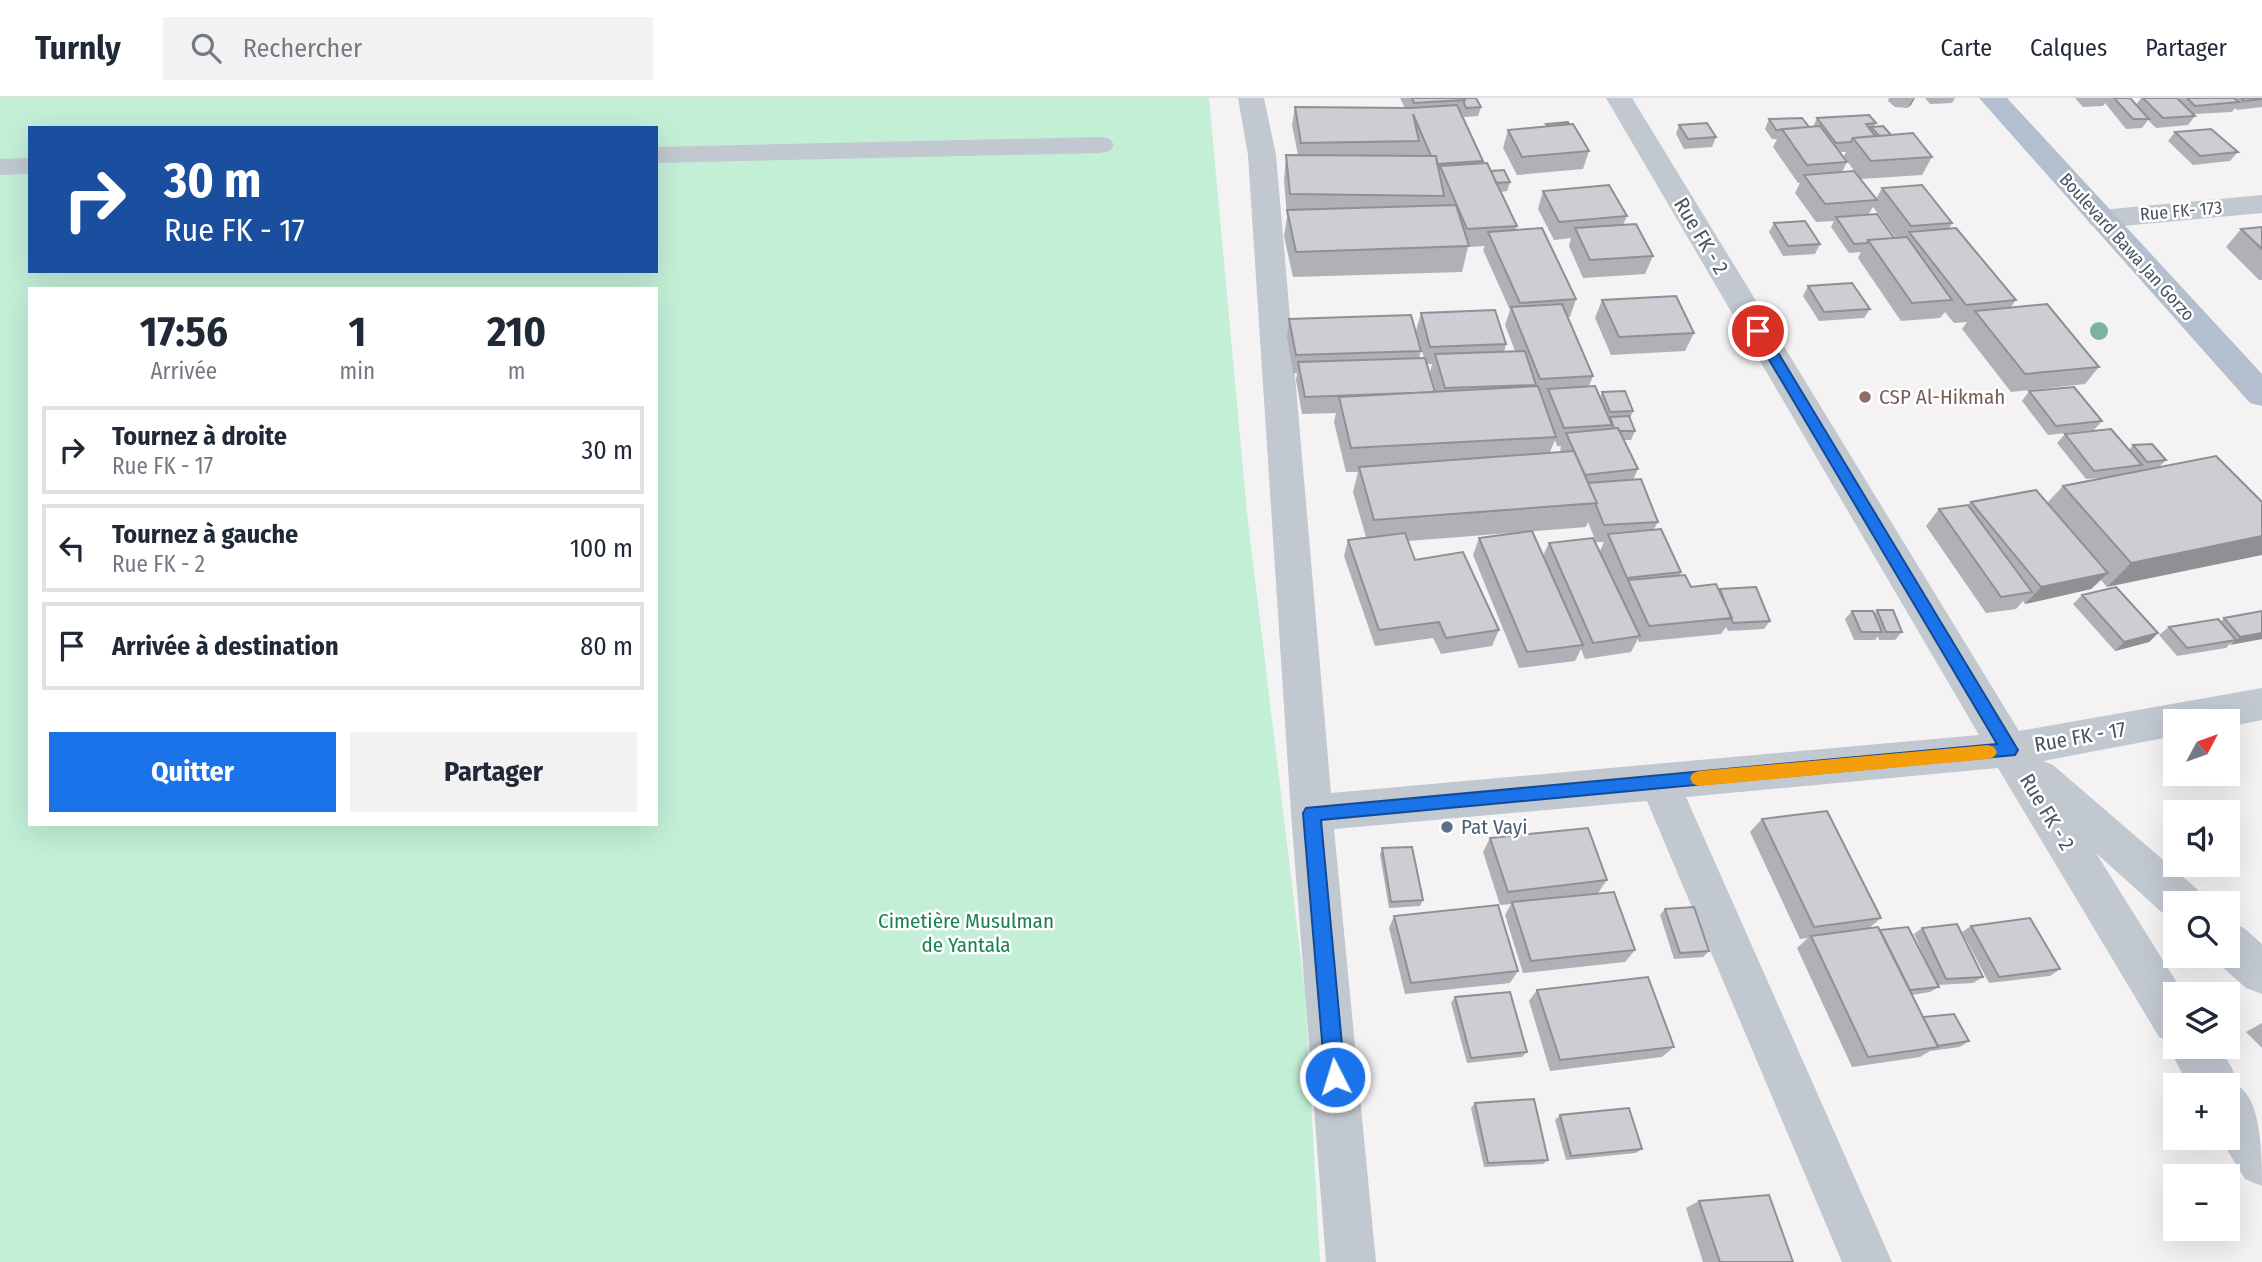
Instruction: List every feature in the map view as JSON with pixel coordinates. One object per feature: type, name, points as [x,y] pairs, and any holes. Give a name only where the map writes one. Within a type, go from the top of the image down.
[{"type":"main road","name":"Boulevard Bawa Jan Gorzo","points":[[1992,98],[2262,395]]},
{"type":"street","points":[[1251,98],[1262,155],[1312,813],[1351,1262]]},
{"type":"street","name":"Rue FK - 2","points":[[1619,98],[2163,1001]]},
{"type":"street","points":[[658,155],[1100,145]]},
{"type":"street","points":[[0,167],[28,166]]},
{"type":"street","name":"Rue FK- 173","points":[[2101,219],[2262,204]]},
{"type":"street","name":"Rue FK - 17","points":[[1312,813],[2010,750],[2262,704]]},
{"type":"street","points":[[2010,750],[2169,891]]},
{"type":"street","points":[[1659,782],[1867,1262]]},
{"type":"street","points":[[2240,954],[2262,973]]},
{"type":"street","points":[[2240,1126],[2262,1162]]},
{"type":"green space","name":"Cimetière Musulman de Yantala","points":[[0,98],[1209,98],[1247,513],[1305,992],[1320,1262],[0,1262]]},
{"type":"building","points":[[1412,98],[1464,98],[1465,100],[1414,103]]},
{"type":"building","points":[[1464,98],[1476,98],[1481,107],[1466,108]]},
{"type":"building","points":[[2114,98],[2130,98],[2149,119],[2133,119]]},
{"type":"building","points":[[2143,98],[2177,98],[2195,116],[2163,118]]},
{"type":"building","points":[[2187,98],[2234,98],[2239,102],[2195,106]]},
{"type":"building","points":[[2241,98],[2262,98],[2262,99],[2244,101]]},
{"type":"building","points":[[1457,105],[1483,161],[1437,164],[1436,156],[1431,156],[1413,114],[1419,141],[1301,143],[1295,107],[1410,108]]},
{"type":"building","points":[[1869,115],[1876,123],[1866,124],[1875,136],[1836,143],[1817,118]]},
{"type":"building","points":[[1802,118],[1809,127],[1776,130],[1769,119]]},
{"type":"building","points":[[1568,122],[1569,124],[1546,124]]},
{"type":"building","points":[[1707,123],[1716,137],[1688,139],[1679,125]]},
{"type":"building","points":[[1573,124],[1589,151],[1522,157],[1508,130]]},
{"type":"building","points":[[1820,126],[1847,162],[1807,165],[1782,129]]},
{"type":"building","points":[[1883,126],[1891,135],[1879,136],[1871,127]]},
{"type":"building","points":[[2211,129],[2238,152],[2200,156],[2175,132]]},
{"type":"building","points":[[1913,133],[1932,157],[1871,161],[1853,138]]},
{"type":"building","points":[[1286,155],[1436,156],[1444,196],[1290,194]]},
{"type":"building","points":[[1487,163],[1517,226],[1467,229],[1440,166]]},
{"type":"building","points":[[1504,170],[1510,182],[1496,183],[1491,171]]},
{"type":"building","points":[[1854,171],[1877,200],[1825,204],[1804,175]]},
{"type":"building","points":[[1609,185],[1627,216],[1559,222],[1543,191]]},
{"type":"building","points":[[1922,185],[1952,223],[1911,226],[1882,188]]},
{"type":"building","points":[[1456,205],[1469,246],[1296,252],[1287,210]]},
{"type":"building","points":[[1877,214],[1894,238],[1854,244],[1836,217]]},
{"type":"building","points":[[1805,221],[1820,244],[1788,246],[1774,223]]},
{"type":"building","points":[[1636,224],[1653,256],[1590,260],[1575,228]]},
{"type":"building","points":[[2262,227],[2262,249],[2241,229]]},
{"type":"building","points":[[1542,228],[1576,299],[1520,303],[1488,232]]},
{"type":"building","points":[[1956,228],[2016,300],[1966,305],[1909,232]]},
{"type":"building","points":[[1907,237],[1952,300],[1912,303],[1868,240]]},
{"type":"building","points":[[1852,283],[1870,309],[1824,312],[1808,286]]},
{"type":"building","points":[[1676,296],[1694,333],[1619,337],[1602,300]]},
{"type":"building","points":[[1562,304],[1593,376],[1540,379],[1511,307]]},
{"type":"building","points":[[2047,304],[2099,367],[2025,374],[1975,311]]},
{"type":"building","points":[[1495,310],[1506,344],[1430,347],[1421,313]]},
{"type":"building","points":[[1411,315],[1421,351],[1296,355],[1289,319]]},
{"type":"building","points":[[1525,351],[1536,385],[1445,388],[1435,354]]},
{"type":"building","points":[[1425,358],[1435,392],[1305,397],[1298,362]]},
{"type":"building","points":[[1538,386],[1556,437],[1351,448],[1339,397]]},
{"type":"building","points":[[1595,386],[1612,425],[1564,428],[1548,389]]},
{"type":"building","points":[[2074,387],[2102,421],[2056,426],[2029,391]]},
{"type":"building","points":[[1625,391],[1633,411],[1610,412],[1602,392]]},
{"type":"building","points":[[1629,416],[1635,431],[1619,431],[1614,428],[1610,417]]},
{"type":"building","points":[[1618,428],[1638,469],[1585,475],[1566,433]]},
{"type":"building","points":[[2111,429],[2142,465],[2094,471],[2065,434]]},
{"type":"building","points":[[2152,444],[2166,460],[2147,462],[2133,445]]},
{"type":"building","points":[[1574,451],[1597,503],[1374,520],[1359,467]]},
{"type":"building","points":[[2216,456],[2262,502],[2262,536],[2131,563],[2063,486]]},
{"type":"building","points":[[1641,479],[1658,522],[1604,525],[1588,483]]},
{"type":"building","points":[[2036,490],[2108,573],[2041,587],[1971,502]]},
{"type":"building","points":[[1968,505],[2032,592],[2001,597],[1939,509]]},
{"type":"building","points":[[1661,529],[1681,572],[1627,578],[1608,534]]},
{"type":"building","points":[[1532,531],[1583,645],[1527,652],[1479,538]]},
{"type":"building","points":[[1405,533],[1415,560],[1463,552],[1499,630],[1446,638],[1439,622],[1379,630],[1348,540]]},
{"type":"building","points":[[1593,538],[1640,636],[1593,643],[1549,543]]},
{"type":"building","points":[[1685,575],[1691,587],[1716,584],[1732,618],[1649,626],[1628,580]]},
{"type":"building","points":[[1756,587],[1770,621],[1733,623],[1720,589]]},
{"type":"building","points":[[2116,587],[2158,633],[2124,642],[2082,595]]},
{"type":"building","points":[[1877,610],[1893,610],[1902,632],[1886,632]]},
{"type":"building","points":[[1852,611],[1873,611],[1882,632],[1861,632]]},
{"type":"building","points":[[2262,611],[2262,633],[2240,637],[2224,618]]},
{"type":"building","points":[[2218,619],[2236,640],[2187,648],[2169,627]]},
{"type":"building","points":[[1827,811],[1881,918],[1814,927],[1762,819]]},
{"type":"building","points":[[1588,828],[1607,880],[1508,892],[1490,838]]},
{"type":"building","points":[[1412,847],[1423,900],[1391,902],[1382,848]]},
{"type":"building","points":[[1614,892],[1635,950],[1531,961],[1512,902]]},
{"type":"building","points":[[1498,905],[1518,971],[1411,983],[1394,916]]},
{"type":"building","points":[[1694,907],[1709,951],[1680,953],[1665,909]]},
{"type":"building","points":[[2030,918],[2060,969],[1999,977],[1971,926]]},
{"type":"building","points":[[1957,924],[1983,977],[1946,979],[1922,928]]},
{"type":"building","points":[[1878,927],[1938,1047],[1868,1057],[1811,936]]},
{"type":"building","points":[[1908,927],[1939,987],[1910,990],[1880,930]]},
{"type":"building","points":[[1648,977],[1674,1047],[1560,1060],[1537,990]]},
{"type":"building","points":[[1510,992],[1527,1052],[1471,1058],[1455,997]]},
{"type":"building","points":[[1954,1014],[1969,1041],[1938,1046],[1923,1017]]},
{"type":"building","points":[[1534,1099],[1548,1160],[1488,1163],[1475,1103]]},
{"type":"building","points":[[1629,1108],[1642,1149],[1571,1156],[1560,1115]]},
{"type":"building","points":[[1769,1195],[1793,1262],[1720,1262],[1699,1201]]},
{"type":"slow traffic","points":[[1699,778],[1988,752]]},
{"type":"place","name":"CSP Al-Hikmah","points":[[1865,397]]},
{"type":"place","name":"Pat Vayi","points":[[1447,827]]},
{"type":"route","points":[[1335,1077],[1312,813],[2010,750],[1758,331]]}]
